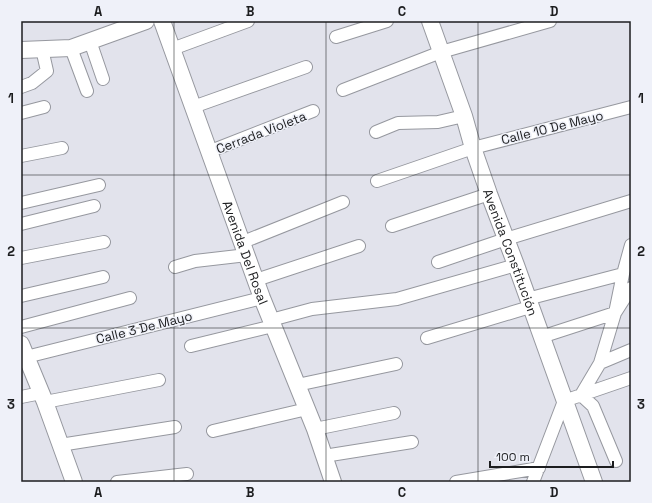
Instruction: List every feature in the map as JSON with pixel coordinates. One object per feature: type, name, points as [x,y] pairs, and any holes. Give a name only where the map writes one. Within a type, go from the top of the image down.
[{"type":"main road","points":[[21,50],[71,48],[146,21]]},
{"type":"main road","name":"Avenida Del Rosal","points":[[162,21],[208,152],[245,248],[262,298],[315,429],[333,482]]},
{"type":"main road","name":"Avenida Constitución","points":[[430,21],[464,116],[489,194],[516,264],[594,482]]},
{"type":"main road","points":[[23,349],[74,482]]},
{"type":"street","points":[[172,49],[248,21]]},
{"type":"street","points":[[336,37],[387,21]]},
{"type":"street","points":[[342,90],[441,52],[550,21]]},
{"type":"street","points":[[90,41],[103,79]]},
{"type":"street","points":[[71,48],[86,91]]},
{"type":"street","points":[[21,87],[32,83],[47,71],[42,49]]},
{"type":"street","points":[[193,107],[306,67]]},
{"type":"street","points":[[21,112],[44,107]]},
{"type":"street","name":"Calle 10 De Mayo","points":[[378,181],[473,148],[631,107]]},
{"type":"street","name":"Cerrada Violeta","points":[[208,152],[313,112]]},
{"type":"street","points":[[376,132],[398,123],[438,122],[464,116]]},
{"type":"street","points":[[21,156],[62,148]]},
{"type":"street","points":[[21,203],[99,185]]},
{"type":"street","points":[[392,226],[489,194]]},
{"type":"street","points":[[438,262],[506,239],[631,201]]},
{"type":"street","points":[[175,267],[245,248],[343,202]]},
{"type":"street","points":[[21,224],[94,206]]},
{"type":"street","points":[[21,258],[104,242]]},
{"type":"street","points":[[581,395],[600,363],[615,313],[631,245]]},
{"type":"street","points":[[256,280],[359,246]]},
{"type":"street","points":[[191,346],[272,323],[312,309],[397,299],[516,264]]},
{"type":"street","points":[[427,338],[529,303],[623,274]]},
{"type":"street","points":[[21,296],[103,277]]},
{"type":"street","points":[[541,337],[615,313],[631,288]]},
{"type":"street","points":[[21,327],[130,298]]},
{"type":"street","name":"Calle 3 De Mayo","points":[[23,349],[262,298]]},
{"type":"street","points":[[600,363],[631,350]]},
{"type":"street","points":[[297,385],[396,364]]},
{"type":"street","points":[[533,482],[564,401],[631,378]]},
{"type":"street","points":[[21,397],[43,398],[159,380]]},
{"type":"street","points":[[581,395],[593,406],[616,461]]},
{"type":"street","points":[[213,431],[307,409]]},
{"type":"street","points":[[315,429],[394,413]]},
{"type":"street","points":[[60,445],[176,427]]},
{"type":"street","points":[[324,456],[412,442]]},
{"type":"street","points":[[456,482],[539,468]]},
{"type":"street","points":[[116,482],[187,474]]}]
